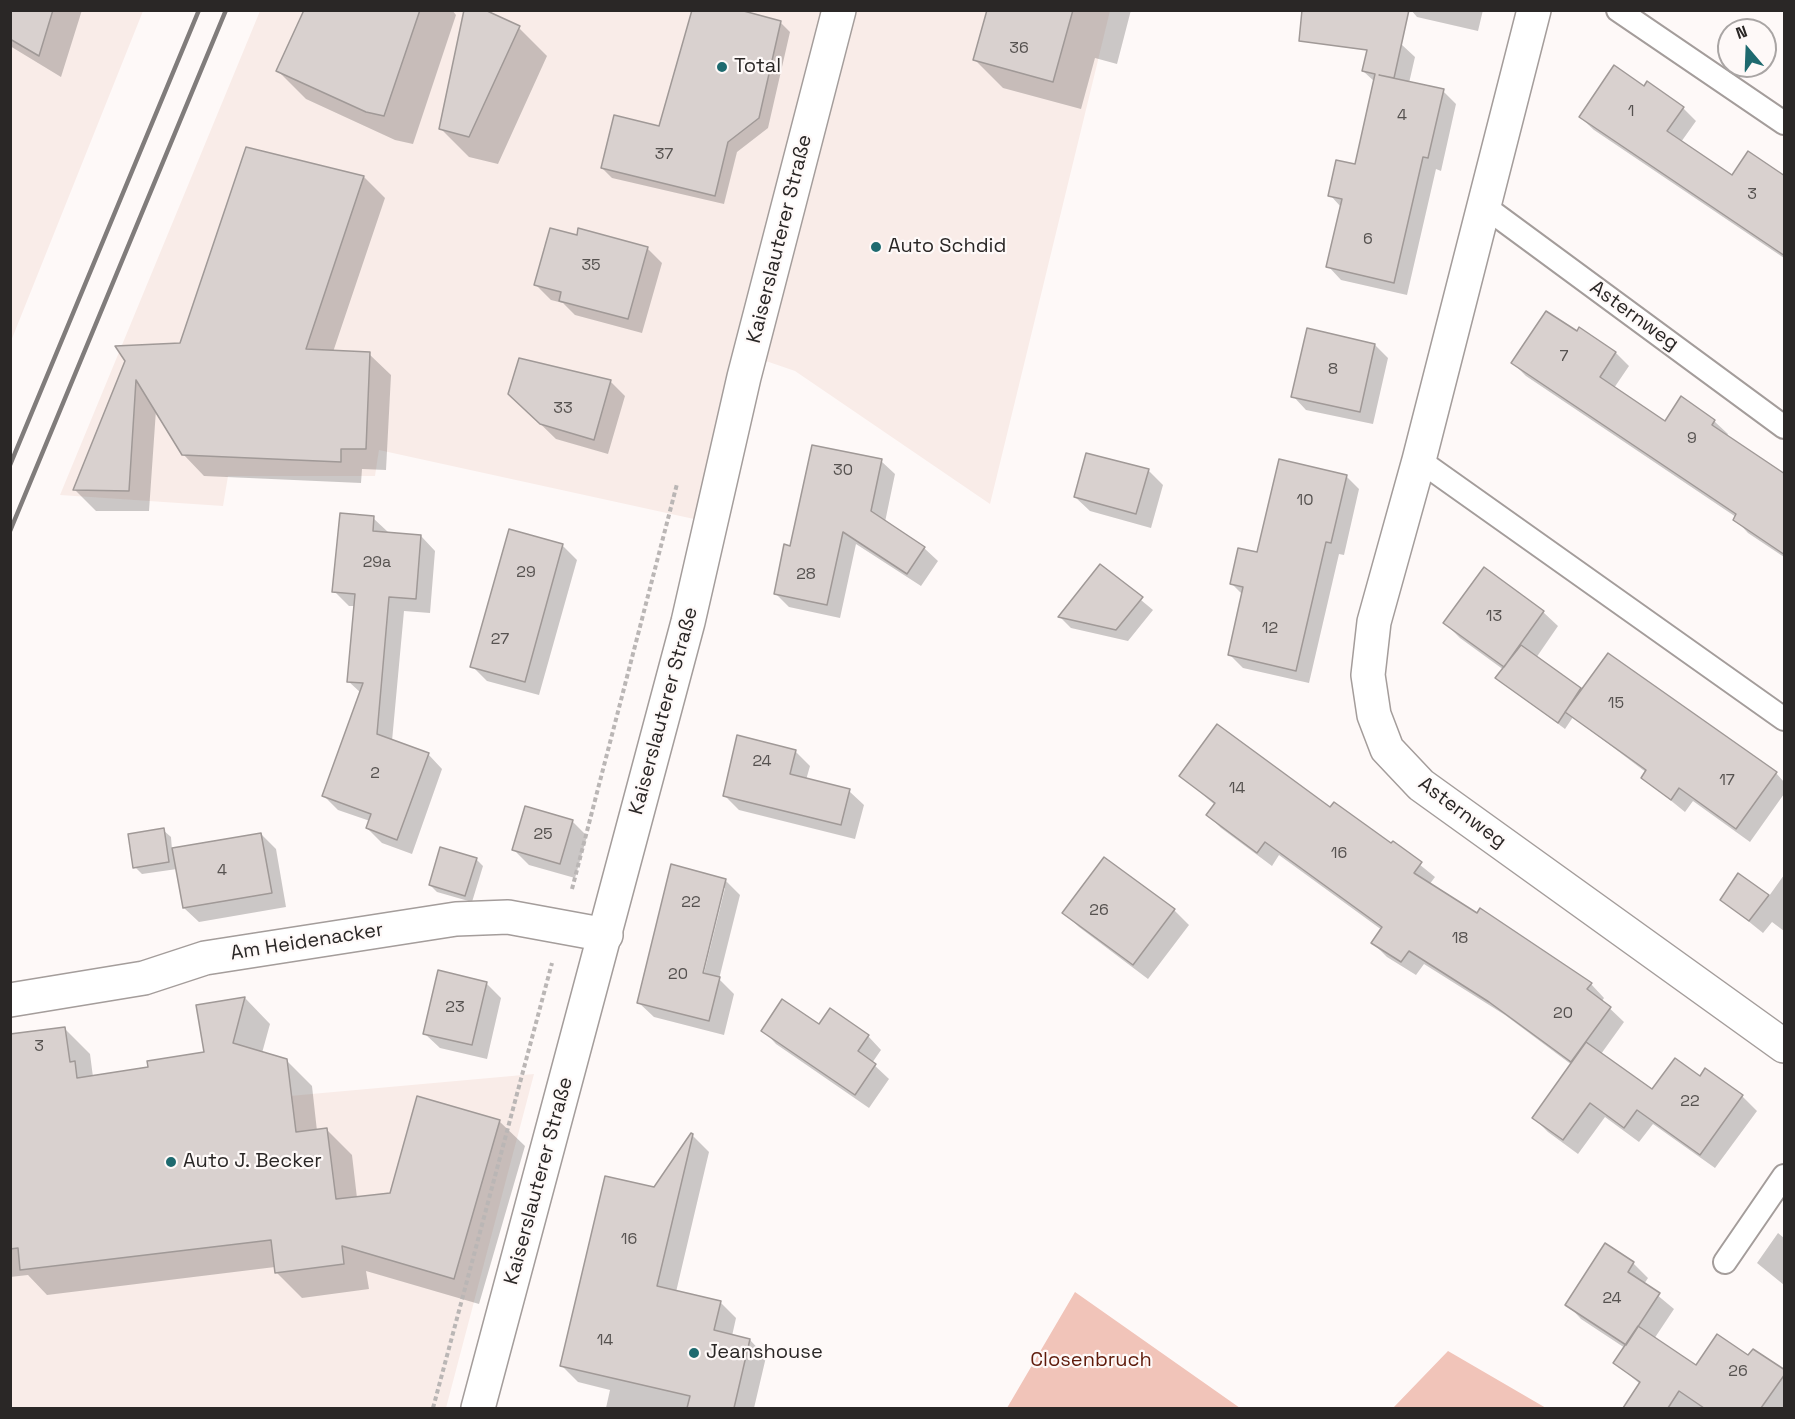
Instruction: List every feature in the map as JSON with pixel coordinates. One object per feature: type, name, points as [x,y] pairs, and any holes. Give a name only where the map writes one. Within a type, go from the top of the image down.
[{"type":"street","name":"Kaiserslauterer Straße","points":[[478,1408],[688,622],[744,377],[839,10]]},
{"type":"street","name":"Asternweg","points":[[1534,10],[1419,460],[1374,622],[1368,675],[1374,715],[1387,748],[1421,785],[1785,1046]]},
{"type":"street","name":"Am Heidenacker","points":[[10,1000],[144,978],[205,958],[456,919],[508,917],[606,934]]},
{"type":"lane","points":[[1618,10],[1785,123]]},
{"type":"lane","name":"Asternweg","points":[[1484,206],[1785,426]]},
{"type":"lane","points":[[1419,460],[1785,719]]},
{"type":"lane","points":[[1725,1262],[1785,1176]]},
{"type":"path","points":[[433,1408],[562,927],[679,477]]},
{"type":"shaded area","points":[[11,11],[143,11],[11,341]]},
{"type":"shaded area","points":[[260,11],[1110,11],[990,504],[795,371],[734,350],[694,519],[379,450],[375,476],[228,476],[223,506],[60,495]]},
{"type":"shaded area","points":[[534,1074],[446,1408],[11,1408],[11,1121]]},
{"type":"green space","name":"Closenbruch","points":[[1075,1292],[1240,1408],[1007,1408]]},
{"type":"green space","points":[[1448,1351],[1546,1408],[1393,1408]]},
{"type":"building","points":[[10,10],[53,10],[39,56],[10,39]]},
{"type":"building","points":[[304,10],[420,10],[384,116],[366,112],[276,71]]},
{"type":"building","points":[[464,10],[485,10],[520,26],[469,137],[439,129]]},
{"type":"building","points":[[692,10],[740,10],[781,21],[759,118],[728,142],[715,196],[601,168],[614,115],[659,126]]},
{"type":"building","points":[[987,10],[1073,10],[1053,82],[973,60]]},
{"type":"building","points":[[1302,10],[1409,10],[1394,78],[1379,75],[1444,89],[1428,158],[1423,157],[1394,283],[1326,267],[1342,199],[1328,196],[1336,160],[1355,164],[1375,74],[1362,71],[1367,50],[1299,41]]},
{"type":"building","points":[[1614,65],[1644,86],[1647,81],[1684,107],[1667,131],[1732,175],[1748,151],[1785,176],[1785,256],[1579,117]]},
{"type":"building","points":[[246,147],[364,176],[306,349],[370,352],[366,449],[341,449],[341,462],[182,455],[136,380],[129,491],[73,490],[125,361],[115,346],[180,343]]},
{"type":"building","points":[[550,228],[577,235],[578,228],[648,247],[628,319],[559,301],[561,292],[534,285]]},
{"type":"building","points":[[1546,311],[1577,331],[1579,327],[1616,352],[1600,377],[1665,421],[1681,396],[1715,420],[1712,425],[1785,474],[1785,555],[1733,520],[1736,514],[1511,363]]},
{"type":"building","points":[[1307,328],[1375,344],[1360,412],[1291,397]]},
{"type":"building","points":[[519,358],[611,380],[594,440],[540,424],[508,394]]},
{"type":"building","points":[[812,445],[882,459],[871,511],[925,547],[907,574],[843,532],[827,605],[774,594],[784,544],[790,546]]},
{"type":"building","points":[[1086,453],[1149,469],[1136,514],[1074,497]]},
{"type":"building","points":[[1279,459],[1347,475],[1331,543],[1326,542],[1296,671],[1228,655],[1243,587],[1230,584],[1238,548],[1257,552]]},
{"type":"building","points":[[340,513],[374,516],[373,531],[421,535],[416,599],[389,597],[377,734],[429,753],[397,840],[366,828],[371,814],[322,796],[363,683],[347,682],[355,594],[332,592]]},
{"type":"building","points":[[509,529],[563,544],[525,682],[470,667]]},
{"type":"building","points":[[1100,564],[1143,597],[1116,630],[1058,617]]},
{"type":"building","points":[[1484,567],[1544,611],[1504,667],[1443,623]]},
{"type":"building","points":[[1521,645],[1581,688],[1558,723],[1495,678]]},
{"type":"building","points":[[1608,653],[1777,772],[1736,829],[1679,788],[1671,800],[1641,778],[1646,770],[1565,712]]},
{"type":"building","points":[[1217,724],[1330,807],[1334,802],[1422,862],[1414,873],[1477,913],[1480,908],[1592,983],[1587,989],[1611,1007],[1571,1062],[1489,1002],[1409,951],[1401,962],[1371,943],[1382,927],[1265,842],[1257,853],[1206,815],[1215,803],[1179,776]]},
{"type":"building","points":[[737,735],[796,750],[790,774],[850,789],[841,825],[723,796]]},
{"type":"building","points":[[525,806],[573,820],[560,864],[512,850]]},
{"type":"building","points":[[164,828],[169,862],[133,868],[128,834]]},
{"type":"building","points":[[261,833],[272,893],[183,908],[172,848]]},
{"type":"building","points":[[440,847],[477,858],[465,896],[429,885]]},
{"type":"building","points":[[1104,857],[1175,909],[1133,965],[1062,913]]},
{"type":"building","points":[[671,864],[726,879],[703,973],[720,977],[709,1021],[637,1003]]},
{"type":"building","points":[[1738,873],[1769,895],[1749,921],[1720,900]]},
{"type":"building","points":[[438,970],[487,982],[472,1045],[423,1034]]},
{"type":"building","name":"Auto J. Becker","points":[[245,997],[233,1043],[287,1059],[296,1132],[327,1128],[336,1199],[390,1193],[417,1096],[500,1120],[454,1279],[342,1246],[344,1264],[275,1273],[271,1240],[20,1270],[18,1248],[10,1249],[10,1034],[65,1027],[70,1062],[75,1061],[77,1078],[148,1067],[147,1061],[204,1052],[196,1005]]},
{"type":"building","points":[[782,999],[819,1024],[830,1008],[869,1035],[858,1051],[876,1064],[855,1095],[761,1031]]},
{"type":"building","points":[[1586,1042],[1652,1089],[1675,1058],[1700,1076],[1705,1068],[1743,1095],[1700,1155],[1637,1110],[1624,1128],[1590,1103],[1563,1140],[1532,1118]]},
{"type":"building","points":[[691,1133],[693,1134],[657,1286],[721,1301],[714,1330],[750,1339],[734,1408],[687,1408],[690,1396],[560,1366],[605,1176],[654,1187]]},
{"type":"building","points":[[1605,1243],[1634,1262],[1628,1272],[1660,1293],[1626,1345],[1565,1305]]},
{"type":"building","points":[[1638,1326],[1696,1365],[1717,1334],[1748,1355],[1753,1349],[1785,1370],[1785,1374],[1761,1408],[1704,1408],[1679,1391],[1668,1408],[1623,1408],[1640,1382],[1613,1363]]},
{"type":"railway","points":[[10,465],[199,10]]},
{"type":"railway","points":[[10,531],[226,10]]},
{"type":"place","name":"Total","points":[[722,67]]},
{"type":"place","name":"Auto Schdid","points":[[876,247]]},
{"type":"place","name":"Auto J. Becker","points":[[171,1162]]},
{"type":"place","name":"Jeanshouse","points":[[694,1353]]}]
